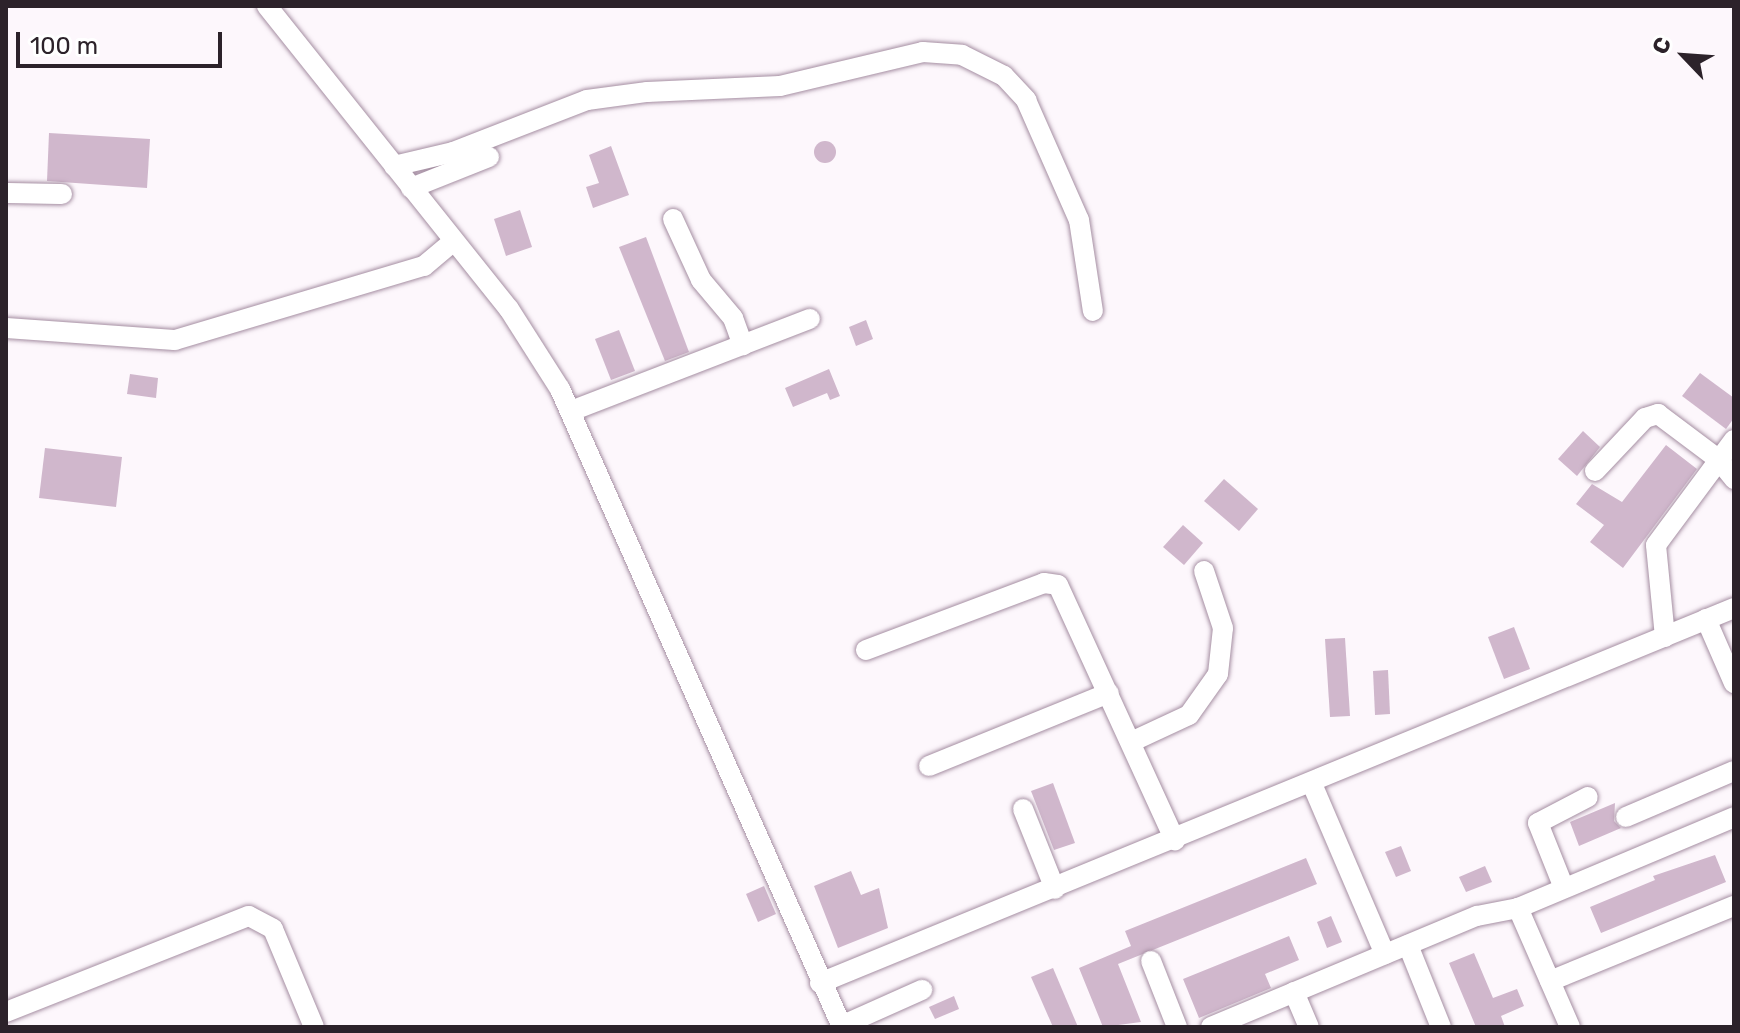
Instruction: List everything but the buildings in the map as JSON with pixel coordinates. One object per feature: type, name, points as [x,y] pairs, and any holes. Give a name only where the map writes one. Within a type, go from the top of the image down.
[{"type":"street","points":[[267,6],[509,309],[571,411],[841,1026],[922,990]]},
{"type":"street","points":[[394,166],[453,152],[587,100],[647,92],[780,86],[923,52],[962,55],[1004,76],[1026,100],[1079,220],[1093,311]]},
{"type":"street","points":[[411,188],[489,157]]},
{"type":"street","points":[[6,193],[62,194]]},
{"type":"street","points":[[673,219],[701,280],[733,318],[743,345]]},
{"type":"street","points":[[6,328],[175,340],[424,266],[454,241]]},
{"type":"street","points":[[571,411],[810,319]]},
{"type":"street","points":[[1595,471],[1652,415],[1665,417],[1718,459],[1734,479]]},
{"type":"street","points":[[1665,637],[1656,545],[1734,440]]},
{"type":"street","points":[[1131,742],[1189,715],[1218,674],[1223,628],[1204,571]]},
{"type":"street","points":[[866,650],[1052,582],[1062,589],[1175,840]]},
{"type":"street","points":[[820,983],[1312,784],[1734,608]]},
{"type":"street","points":[[1706,619],[1734,683]]},
{"type":"street","points":[[929,766],[1109,693]]},
{"type":"street","points":[[1626,817],[1734,771]]},
{"type":"street","points":[[1312,784],[1385,954]]},
{"type":"street","points":[[1564,888],[1538,823],[1588,797]]},
{"type":"street","points":[[1023,809],[1055,889]]},
{"type":"street","points":[[1211,1027],[1477,916],[1518,908],[1734,817]]},
{"type":"street","points":[[1550,981],[1734,906]]},
{"type":"street","points":[[1518,908],[1570,1027]]},
{"type":"street","points":[[6,1012],[249,916],[273,929],[314,1027]]},
{"type":"street","points":[[1408,945],[1441,1027]]},
{"type":"street","points":[[1151,961],[1177,1027]]},
{"type":"street","points":[[1294,992],[1309,1027]]}]
